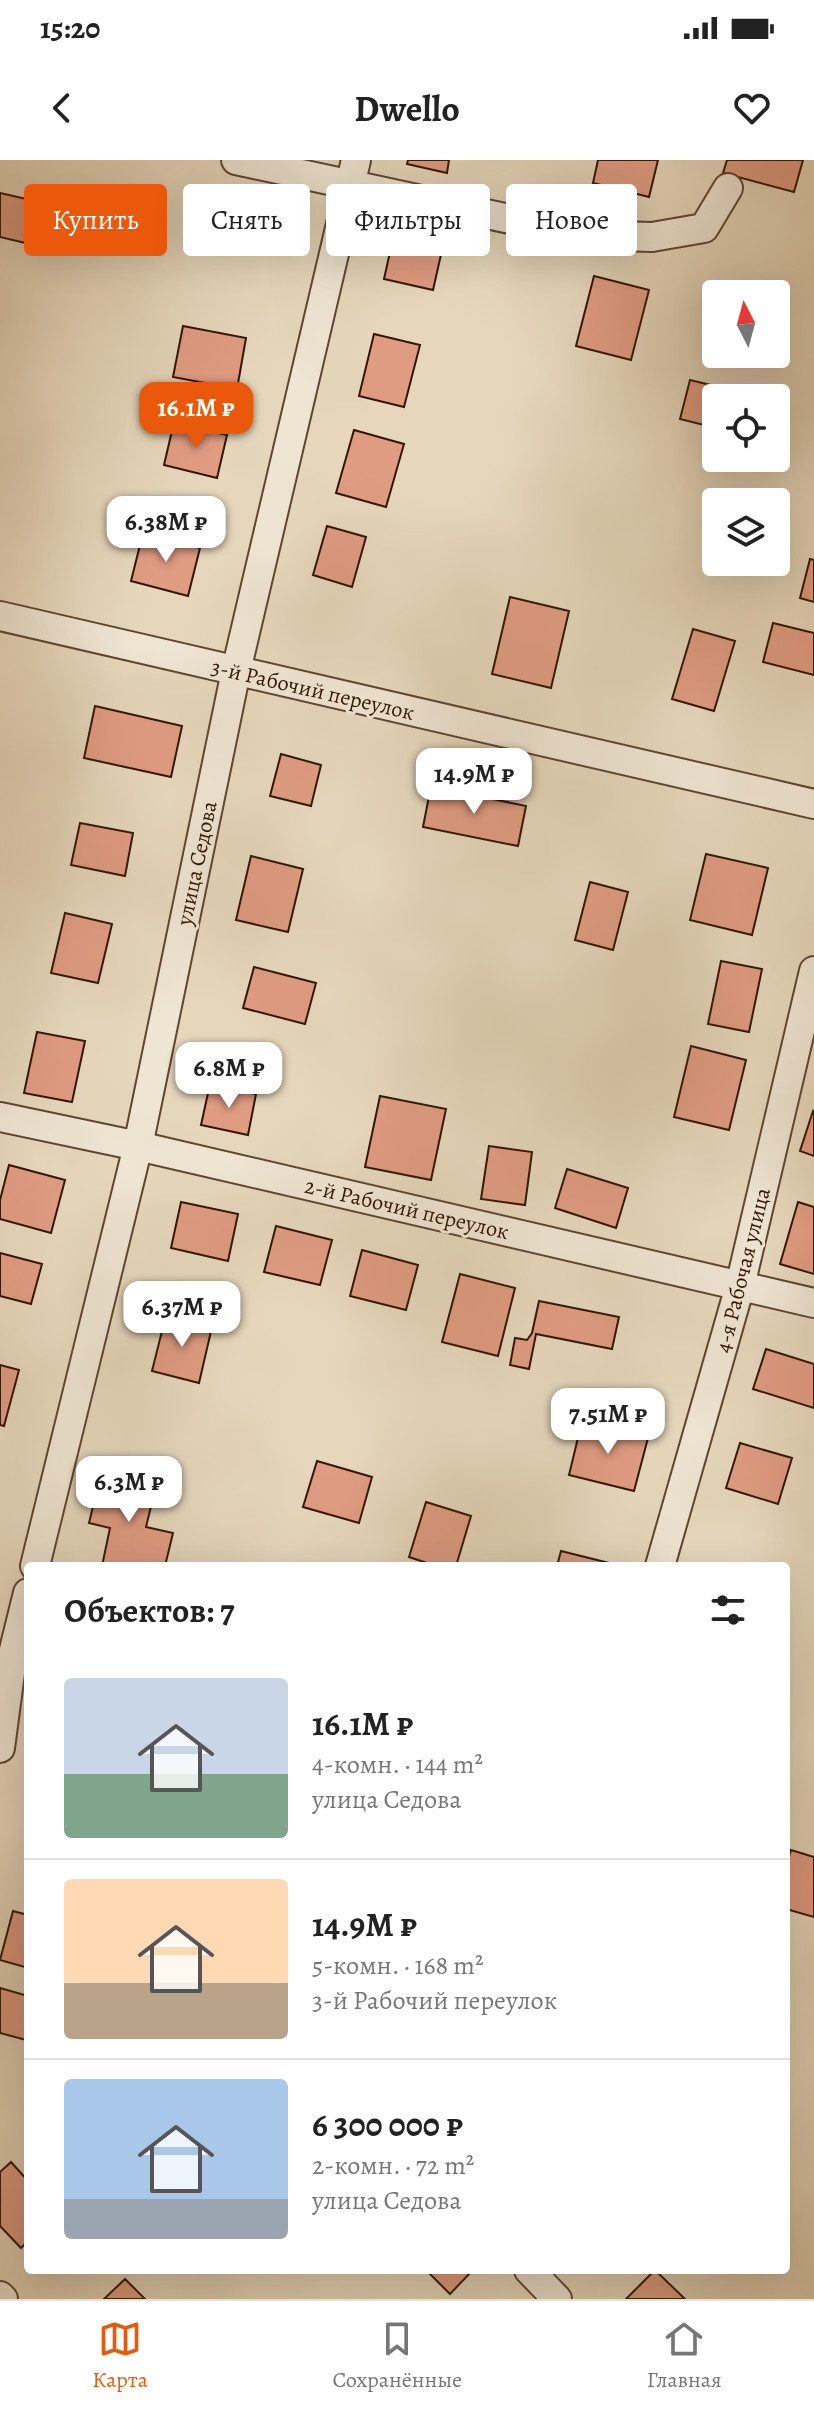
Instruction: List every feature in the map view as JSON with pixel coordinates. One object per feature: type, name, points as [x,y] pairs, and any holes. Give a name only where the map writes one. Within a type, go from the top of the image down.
[{"type":"street","points":[[236,160],[353,173],[584,235],[652,237],[704,228],[728,188]]},
{"type":"street","name":"улица Седова","points":[[36,1562],[138,1146],[236,671],[353,173]]},
{"type":"street","name":"3-й Рабочий переулок","points":[[0,616],[814,804]]},
{"type":"street","name":"4-я Рабочая улица","points":[[661,1562],[740,1286],[814,971]]},
{"type":"street","name":"2-й Рабочий переулок","points":[[0,1117],[138,1146],[814,1303]]},
{"type":"street","points":[[0,1748],[13,1658],[24,1610]]},
{"type":"street","points":[[533,2274],[557,2299]]},
{"type":"building","points":[[408,160],[449,160],[447,173],[407,164]]},
{"type":"building","points":[[598,160],[658,160],[649,197],[637,194],[637,184],[593,183]]},
{"type":"building","points":[[727,160],[803,160],[794,192],[723,173]]},
{"type":"building","points":[[0,193],[24,198],[24,243],[0,237]]},
{"type":"building","points":[[389,256],[441,256],[433,290],[384,279]]},
{"type":"building","points":[[594,276],[649,290],[631,360],[576,346]]},
{"type":"building","points":[[183,326],[246,338],[237,389],[173,377]]},
{"type":"building","points":[[374,334],[420,345],[404,407],[359,396]]},
{"type":"building","points":[[690,380],[707,384],[702,384],[702,424],[680,419]]},
{"type":"building","points":[[174,422],[227,435],[217,478],[164,465]]},
{"type":"building","points":[[354,430],[404,444],[386,507],[336,493]]},
{"type":"building","points":[[327,526],[366,537],[352,587],[313,575]]},
{"type":"building","points":[[143,533],[200,548],[188,596],[131,581]]},
{"type":"building","points":[[810,559],[814,560],[814,602],[800,598]]},
{"type":"building","points":[[510,597],[569,611],[551,688],[492,674]]},
{"type":"building","points":[[773,623],[814,633],[814,675],[763,662]]},
{"type":"building","points":[[693,629],[735,641],[714,711],[672,699]]},
{"type":"building","points":[[95,706],[182,726],[171,777],[84,758]]},
{"type":"building","points":[[281,754],[321,765],[311,806],[270,796]]},
{"type":"building","points":[[431,786],[526,806],[518,846],[423,827]]},
{"type":"building","points":[[80,823],[133,833],[125,876],[71,865]]},
{"type":"building","points":[[706,854],[768,868],[752,935],[690,920]]},
{"type":"building","points":[[251,856],[303,869],[288,932],[236,920]]},
{"type":"building","points":[[590,882],[628,892],[613,950],[575,940]]},
{"type":"building","points":[[65,913],[112,924],[98,983],[51,973]]},
{"type":"building","points":[[721,961],[762,969],[749,1032],[708,1024]]},
{"type":"building","points":[[254,967],[316,983],[305,1024],[243,1008]]},
{"type":"building","points":[[37,1032],[85,1041],[72,1102],[24,1093]]},
{"type":"building","points":[[691,1046],[746,1060],[729,1130],[674,1117]]},
{"type":"building","points":[[210,1084],[256,1094],[248,1135],[201,1125]]},
{"type":"building","points":[[380,1096],[446,1109],[431,1180],[365,1167]]},
{"type":"building","points":[[814,1112],[814,1156],[800,1151]]},
{"type":"building","points":[[489,1146],[532,1152],[525,1205],[481,1199]]},
{"type":"building","points":[[9,1165],[65,1180],[51,1233],[0,1219],[0,1200]]},
{"type":"building","points":[[567,1169],[628,1188],[616,1228],[555,1208]]},
{"type":"building","points":[[181,1202],[238,1214],[228,1261],[171,1248]]},
{"type":"building","points":[[798,1202],[814,1207],[814,1274],[780,1264]]},
{"type":"building","points":[[276,1226],[332,1240],[320,1285],[264,1272]]},
{"type":"building","points":[[362,1250],[418,1265],[406,1310],[350,1296]]},
{"type":"building","points":[[0,1253],[42,1264],[31,1304],[0,1296]]},
{"type":"building","points":[[460,1274],[515,1288],[498,1356],[442,1342]]},
{"type":"building","points":[[539,1301],[619,1317],[612,1349],[536,1334],[529,1369],[510,1365],[515,1338],[527,1340],[532,1333]]},
{"type":"building","points":[[166,1315],[212,1327],[199,1383],[152,1371]]},
{"type":"building","points":[[766,1349],[814,1364],[814,1408],[753,1389]]},
{"type":"building","points":[[0,1365],[19,1370],[4,1426],[0,1425]]},
{"type":"building","points":[[582,1421],[648,1438],[634,1491],[569,1475]]},
{"type":"building","points":[[740,1443],[792,1458],[778,1504],[726,1488]]},
{"type":"building","points":[[317,1461],[372,1477],[359,1523],[303,1507]]},
{"type":"building","points":[[101,1473],[156,1486],[146,1527],[173,1533],[166,1562],[103,1562],[110,1528],[89,1523]]},
{"type":"building","points":[[426,1502],[471,1516],[457,1562],[424,1562],[409,1557]]},
{"type":"building","points":[[561,1551],[605,1562],[558,1562]]},
{"type":"building","points":[[791,1850],[814,1857],[814,1917],[790,1910]]},
{"type":"building","points":[[13,1911],[24,1914],[24,1967],[0,1960]]},
{"type":"building","points":[[0,1988],[24,1995],[24,2039],[0,2033]]},
{"type":"building","points":[[11,2162],[24,2177],[24,2245],[21,2248],[0,2226],[0,2172]]},
{"type":"building","points":[[430,2274],[469,2274],[450,2294]]},
{"type":"building","points":[[651,2274],[659,2274],[685,2299],[626,2299]]},
{"type":"building","points":[[125,2279],[145,2299],[104,2299]]}]
